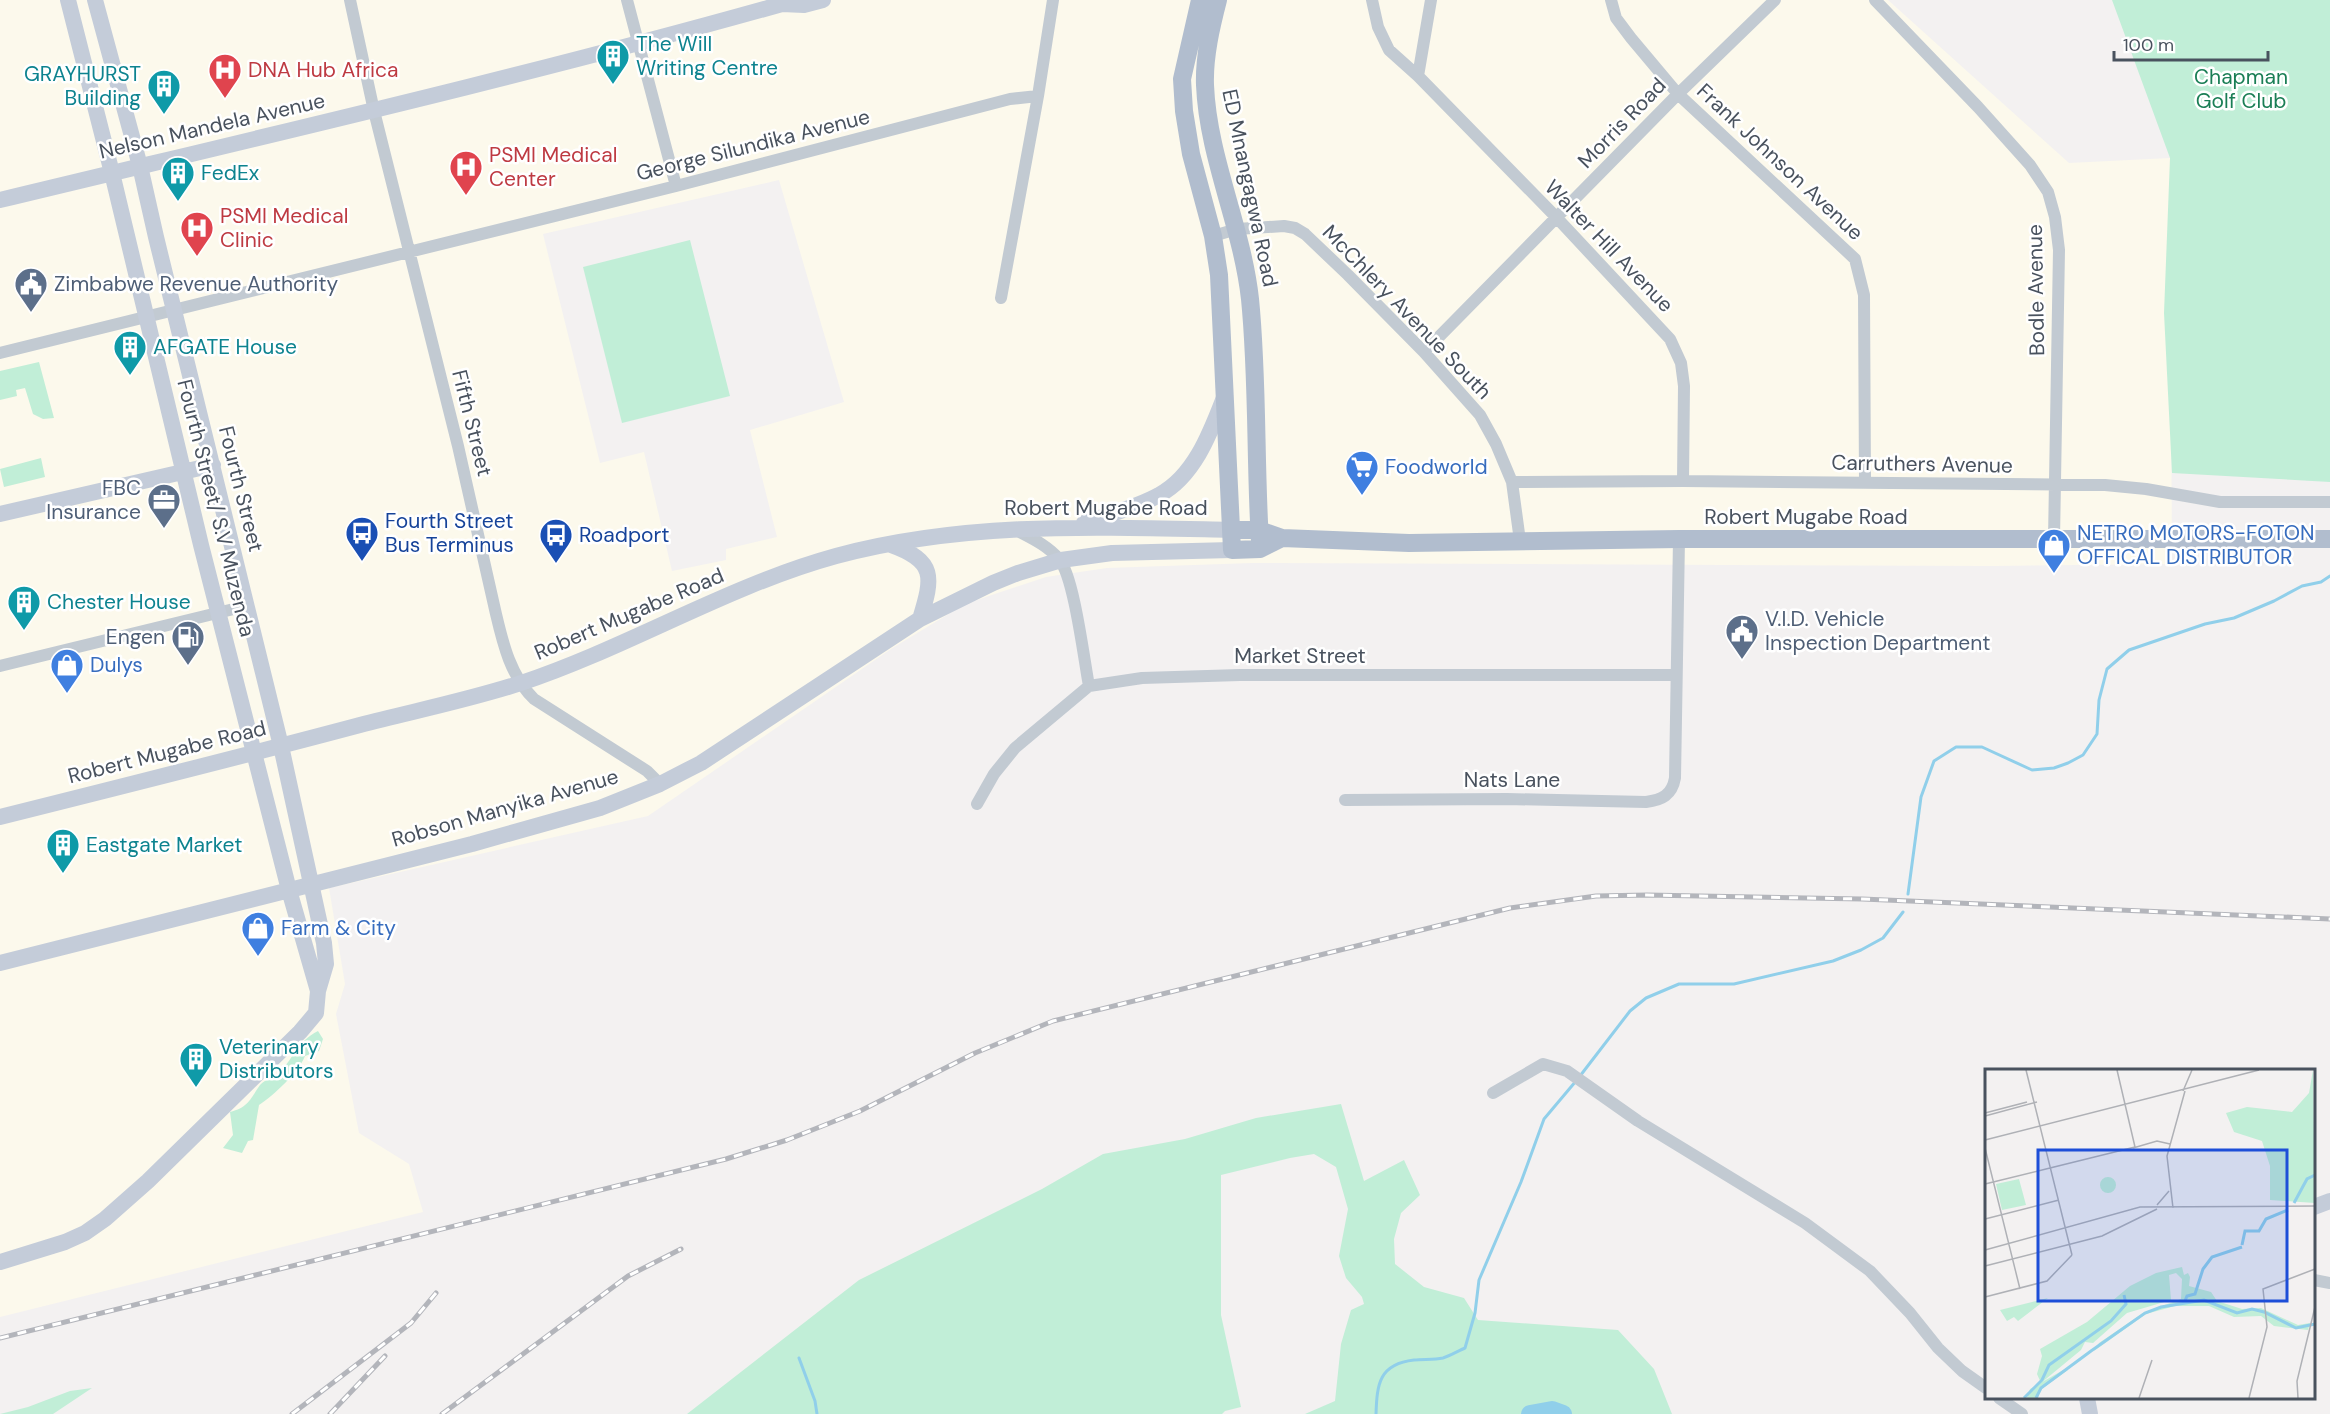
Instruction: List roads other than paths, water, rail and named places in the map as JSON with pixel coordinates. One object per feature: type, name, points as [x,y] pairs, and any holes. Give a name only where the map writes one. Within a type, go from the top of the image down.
[{"type":"main road","name":"Fourth Street/ S.V Muzenda","points":[[68,0],[218,614],[256,754],[289,890],[318,991]]},
{"type":"main road","name":"Fourth Street","points":[[0,1262],[42,1250],[85,1233],[123,1204],[300,1032],[316,1013],[318,991],[326,964],[324,943],[281,746],[140,166],[95,0]]},
{"type":"main road","name":"Nelson Mandela Avenue","points":[[0,200],[375,111],[638,44],[785,2],[804,5],[823,0]]},
{"type":"main road","points":[[1200,0],[1193,9],[1182,79],[1184,111],[1191,154],[1213,236],[1220,275],[1232,550]]},
{"type":"main road","name":"ED Mnangagwa Road","points":[[1218,0],[1206,63],[1207,106],[1220,168],[1237,229],[1250,299],[1260,549]]},
{"type":"main road","points":[[1075,527],[1161,495],[1178,481],[1202,447],[1226,392]]},
{"type":"main road","points":[[0,514],[213,465]]},
{"type":"main road","name":"Robert Mugabe Road","points":[[0,817],[256,754],[519,683],[567,666],[760,583],[836,556],[951,534],[1075,527],[1259,530],[1282,538],[1409,543],[1679,539],[2330,539]]},
{"type":"main road","name":"Robert Mugabe Road","points":[[1260,549],[1282,538]]},
{"type":"main road","points":[[890,544],[919,558],[925,566],[928,587],[920,619]]},
{"type":"main road","name":"Robson Manyika Avenue","points":[[0,963],[472,844],[600,808],[660,784],[701,763],[920,619],[993,583],[1061,560],[1112,553],[1260,549]]},
{"type":"main road","points":[[2315,1206],[2330,1201]]},
{"type":"main road","points":[[2087,1399],[2090,1414]]},
{"type":"street","name":"Fifth Street","points":[[350,0],[502,639],[519,683],[534,699],[647,771],[660,784]]},
{"type":"street","points":[[627,0],[676,186]]},
{"type":"street","points":[[1001,298],[1053,0]]},
{"type":"street","name":"Walter Hill Avenue","points":[[1372,0],[1378,27],[1389,50],[1418,76],[1557,218],[1670,339],[1681,363],[1684,386],[1683,481]]},
{"type":"street","points":[[1418,76],[1431,0]]},
{"type":"street","name":"Frank Johnson Avenue","points":[[1611,0],[1616,18],[1630,38],[1678,94],[1856,259],[1864,295],[1865,483]]},
{"type":"street","name":"Morris Road","points":[[1424,352],[1678,94],[1775,0]]},
{"type":"street","name":"Bodle Avenue","points":[[1875,0],[1985,115],[2030,165],[2048,192],[2055,217],[2059,250],[2054,539]]},
{"type":"street","name":"George Silundika Avenue","points":[[0,353],[676,186],[1010,99],[1038,96]]},
{"type":"street","name":"McChlery Avenue South","points":[[1213,236],[1237,229],[1284,226],[1295,228],[1305,234],[1424,352],[1480,415],[1496,444],[1512,482],[1520,541]]},
{"type":"street","name":"Carruthers Avenue","points":[[1512,482],[1683,481],[2105,485],[2146,489],[2220,502],[2330,502]]},
{"type":"street","points":[[977,804],[994,774],[1015,748],[1089,686],[1072,589],[1061,560],[1043,545],[1016,530]]},
{"type":"street","points":[[1675,675],[1679,539]]},
{"type":"street","points":[[0,666],[246,606]]},
{"type":"street","name":"Market Street","points":[[1089,686],[1142,678],[1240,675],[1675,675]]},
{"type":"street","name":"Nats Lane","points":[[1345,800],[1646,801],[1662,799],[1673,787],[1675,675]]},
{"type":"street","points":[[1493,1093],[1543,1064],[1567,1071],[1638,1121],[1805,1223],[1870,1270],[1938,1348],[1962,1371],[1985,1387]]},
{"type":"street","points":[[2315,1280],[2330,1283]]},
{"type":"street","points":[[2000,1399],[2022,1414]]},
{"type":"waterway","points":[[1908,894],[1921,797],[1934,761],[1956,747],[1982,747],[2032,770],[2054,768],[2068,763],[2083,755],[2097,734],[2099,700],[2107,669],[2129,650],[2205,624],[2234,618],[2302,586],[2321,582],[2330,576]]},
{"type":"waterway","points":[[1580,1076],[1630,1011],[1646,998],[1679,984],[1734,984],[1833,961],[1883,938],[1903,912]]},
{"type":"waterway","points":[[1376,1414],[1379,1385],[1382,1377],[1393,1366],[1414,1360],[1443,1358],[1465,1348],[1475,1313],[1479,1280],[1521,1182],[1544,1119],[1576,1081]]},
{"type":"waterway","points":[[799,1358],[815,1401],[817,1414]]},
{"type":"waterway","points":[[1530,1414],[1552,1410],[1563,1414]]},
{"type":"railway","points":[[0,1338],[726,1159],[787,1140],[860,1111],[975,1053],[1053,1021],[1510,908],[1596,896],[1647,895],[1862,899],[2330,919]]},
{"type":"railway","points":[[442,1414],[628,1276],[681,1249]]},
{"type":"railway","points":[[292,1414],[411,1323],[436,1293]]},
{"type":"railway","points":[[330,1414],[385,1356]]},
{"type":"place","name":"The Will Writing Centre","points":[[613,85]]},
{"type":"place","name":"DNA Hub Africa","points":[[225,99]]},
{"type":"place","name":"GRAYHURST Building","points":[[164,115]]},
{"type":"place","name":"PSMI Medical Center","points":[[466,196]]},
{"type":"place","name":"FedEx","points":[[178,202]]},
{"type":"place","name":"PSMI Medical Clinic","points":[[197,257]]},
{"type":"place","name":"Zimbabwe Revenue Authority","points":[[31,313]]},
{"type":"place","name":"AFGATE House","points":[[130,376]]},
{"type":"place","name":"Foodworld","points":[[1362,496]]},
{"type":"place","name":"FBC Insurance","points":[[164,529]]},
{"type":"place","name":"Fourth Street Bus Terminus","points":[[362,562]]},
{"type":"place","name":"Roadport","points":[[556,564]]},
{"type":"place","name":"NETRO MOTORS-FOTON OFFICAL DISTRIBUTOR","points":[[2054,574]]},
{"type":"place","name":"Chester House","points":[[24,631]]},
{"type":"place","name":"V.I.D. Vehicle Inspection Department","points":[[1742,660]]},
{"type":"place","name":"Engen","points":[[188,666]]},
{"type":"place","name":"Dulys","points":[[67,694]]},
{"type":"place","name":"Eastgate Market","points":[[63,874]]},
{"type":"place","name":"Farm & City","points":[[258,957]]},
{"type":"place","name":"Veterinary Distributors","points":[[196,1088]]},
{"type":"park label","name":"Chapman Golf Club","points":[[2241,89]]}]
